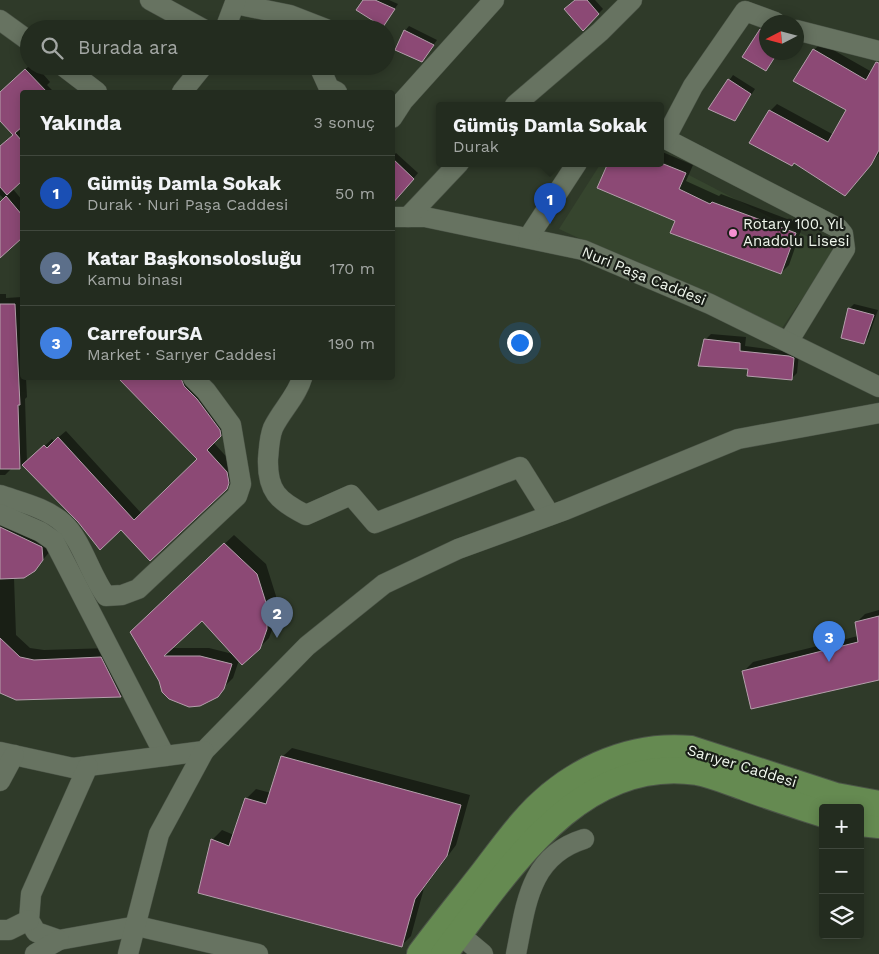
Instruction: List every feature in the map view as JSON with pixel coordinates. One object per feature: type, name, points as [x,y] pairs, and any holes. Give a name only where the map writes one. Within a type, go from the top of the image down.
[{"type":"main road","name":"Sarıyer Caddesi","points":[[420,954],[524,821],[566,782],[618,756],[664,747],[691,748],[836,796],[879,804]]},
{"type":"main road","name":"Sarıyer Caddesi","points":[[451,948],[509,869],[550,823],[586,797],[622,780],[667,770],[695,772],[819,813]]},
{"type":"main road","points":[[864,823],[879,825]]},
{"type":"street","points":[[150,0],[187,20]]},
{"type":"street","points":[[395,112],[494,0]]},
{"type":"street","points":[[518,102],[600,32],[632,0]]},
{"type":"street","points":[[229,20],[236,2],[303,20]]},
{"type":"street","points":[[664,135],[693,86],[745,11],[759,16]]},
{"type":"street","points":[[1,23],[20,35]]},
{"type":"street","points":[[804,32],[879,51]]},
{"type":"street","points":[[75,75],[94,90]]},
{"type":"street","points":[[184,90],[196,75]]},
{"type":"street","points":[[324,75],[333,90]]},
{"type":"street","points":[[664,139],[838,228],[843,234],[845,249],[788,342]]},
{"type":"street","points":[[400,217],[455,167]]},
{"type":"street","points":[[528,238],[574,167]]},
{"type":"street","name":"Nuri Paşa Caddesi","points":[[400,217],[425,217],[583,250],[710,304],[879,387]]},
{"type":"street","points":[[0,495],[47,513],[64,523],[75,538],[95,582],[106,596],[122,595],[138,589],[237,496],[241,484],[231,425],[195,380]]},
{"type":"street","points":[[301,380],[273,428],[269,444],[268,469],[270,486],[279,498],[290,507],[306,515],[351,494],[375,523],[520,467],[550,515]]},
{"type":"street","points":[[128,954],[160,834],[204,751],[308,646],[384,584],[458,549],[550,515],[738,439],[879,413]]},
{"type":"street","points":[[0,514],[41,532],[54,541],[165,756]]},
{"type":"street","points":[[0,781],[7,753],[72,768],[204,751]]},
{"type":"street","points":[[59,940],[36,932],[29,920],[31,894],[88,766]]},
{"type":"street","points":[[516,954],[528,894],[542,866],[567,844],[584,839]]},
{"type":"street","points":[[0,930],[9,930],[29,920]]},
{"type":"street","points":[[35,954],[59,940],[136,926],[258,954]]},
{"type":"street","points":[[451,948],[482,954]]},
{"type":"shaded area","points":[[664,162],[835,251],[780,331],[559,229],[598,167],[664,167]]},
{"type":"building","points":[[363,0],[375,0],[395,9],[388,20],[372,20],[356,10]]},
{"type":"building","points":[[575,0],[587,0],[599,14],[583,31],[564,9]]},
{"type":"building","points":[[404,30],[434,45],[422,62],[395,50]]},
{"type":"building","points":[[759,31],[759,60],[773,60],[766,71],[742,57]]},
{"type":"building","points":[[813,49],[866,80],[876,62],[879,63],[879,150],[871,165],[845,196],[794,163],[792,166],[749,143],[769,110],[828,142],[846,110],[793,81]]},
{"type":"building","points":[[20,74],[31,75],[45,90],[20,90],[20,129],[15,133],[20,139],[20,183],[7,195],[0,187],[0,146],[13,135],[0,121],[0,92]]},
{"type":"building","points":[[728,79],[751,94],[735,121],[708,109]]},
{"type":"building","points":[[395,161],[414,179],[395,201]]},
{"type":"building","name":"Rotary 100. Yıl Anadolu Lisesi","points":[[664,164],[686,173],[679,189],[710,204],[712,202],[796,233],[781,274],[670,233],[675,221],[597,188],[606,167],[664,167]]},
{"type":"building","points":[[6,196],[20,213],[20,240],[0,258],[0,202]]},
{"type":"building","points":[[0,304],[15,304],[20,405],[18,405],[20,469],[0,469]]},
{"type":"building","points":[[848,308],[874,315],[864,344],[841,338]]},
{"type":"building","points":[[704,339],[740,343],[740,351],[794,358],[792,380],[747,376],[748,369],[698,366]]},
{"type":"building","points":[[120,380],[182,380],[184,386],[197,399],[220,430],[221,436],[207,450],[227,472],[229,483],[227,489],[150,561],[121,530],[100,550],[78,522],[22,465],[44,445],[47,448],[58,437],[134,520],[197,459]]},
{"type":"building","points":[[0,527],[42,547],[43,560],[35,571],[24,578],[0,579]]},
{"type":"building","points":[[224,543],[257,574],[267,606],[267,629],[260,649],[242,665],[202,621],[164,656],[200,656],[232,664],[224,689],[218,697],[200,706],[189,707],[169,699],[162,692],[159,681],[130,632]]},
{"type":"building","points":[[879,616],[879,680],[751,709],[742,671],[858,642],[855,622]]},
{"type":"building","points":[[0,638],[20,657],[34,660],[101,657],[121,697],[16,700],[0,693]]},
{"type":"building","points":[[281,756],[461,805],[447,856],[415,899],[402,947],[198,893],[211,839],[229,846],[245,798],[266,804]]},
{"type":"place","name":"Gümüş Damla Sokak","points":[[550,224]]},
{"type":"place","name":"Rotary 100. Yıl Anadolu Lisesi","points":[[733,233]]},
{"type":"place","name":"Katar Başkonsolosluğu","points":[[277,638]]},
{"type":"place","name":"CarrefourSA","points":[[829,662]]}]
